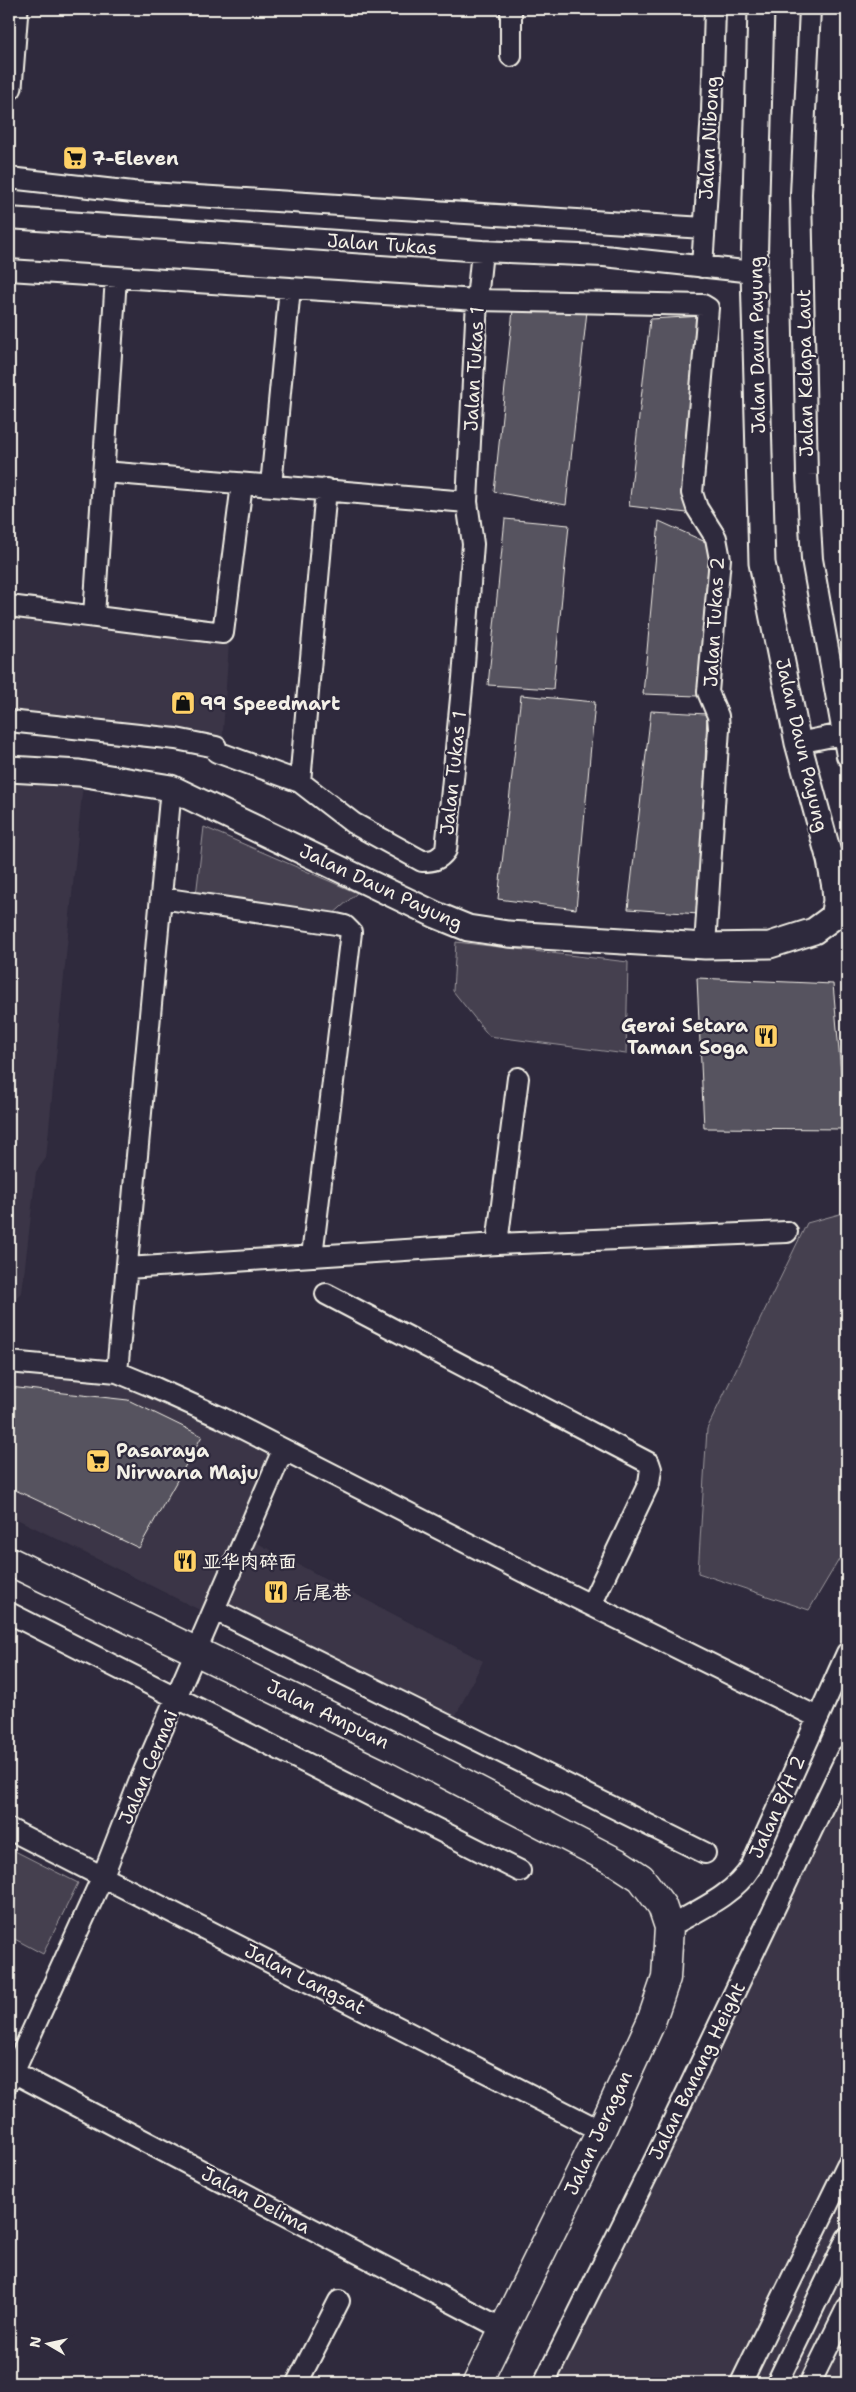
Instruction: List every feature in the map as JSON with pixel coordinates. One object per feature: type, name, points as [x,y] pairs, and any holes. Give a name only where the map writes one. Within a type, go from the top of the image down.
[{"type":"main road","name":"Jalan Ampuan","points":[[9,1561],[394,1747],[618,1863],[642,1878]]},
{"type":"main road","name":"Jalan Jeragan","points":[[477,2383],[601,2131],[651,2022],[666,1978],[669,1927],[662,1906],[642,1878]]},
{"type":"street","points":[[9,86],[15,9]]},
{"type":"street","points":[[511,9],[511,56]]},
{"type":"street","name":"Jalan Nibong","points":[[702,267],[712,112],[715,9]]},
{"type":"street","name":"Jalan Daun Payung","points":[[9,769],[79,773],[171,788],[436,915],[468,928],[508,934],[705,946],[770,945],[814,931],[833,917],[836,887],[798,742],[762,562],[754,272],[760,9]]},
{"type":"street","name":"Jalan Kelapa Laut","points":[[810,9],[801,194],[807,475],[812,559],[845,733],[847,756]]},
{"type":"street","points":[[9,178],[143,193],[704,228]]},
{"type":"street","name":"Jalan Tukas","points":[[9,218],[482,251],[604,256],[754,272]]},
{"type":"street","name":"Jalan Tukas 1","points":[[9,721],[176,739],[216,747],[217,752],[300,782],[353,823],[422,861],[432,861],[441,857],[446,850],[463,678],[473,544],[467,502],[477,300],[482,251]]},
{"type":"street","points":[[9,270],[477,300]]},
{"type":"street","points":[[94,616],[116,277]]},
{"type":"street","points":[[271,486],[290,288]]},
{"type":"street","name":"Jalan Tukas 2","points":[[477,300],[704,305],[709,312],[692,493],[697,508],[716,538],[720,559],[708,692],[719,721],[705,946]]},
{"type":"street","points":[[104,472],[467,502]]},
{"type":"street","points":[[9,606],[223,633],[242,484]]},
{"type":"street","points":[[300,782],[326,489]]},
{"type":"street","points":[[798,742],[845,733]]},
{"type":"street","points":[[117,1372],[171,788]]},
{"type":"street","points":[[161,898],[336,924],[345,926],[351,932],[312,1256]]},
{"type":"street","points":[[497,1244],[518,1078]]},
{"type":"street","points":[[126,1268],[497,1244],[786,1232]]},
{"type":"street","points":[[326,1294],[649,1464],[651,1469],[649,1483],[591,1605]]},
{"type":"street","points":[[9,1362],[117,1372],[222,1418],[817,1717]]},
{"type":"street","name":"Jalan Cermai","points":[[10,2075],[102,1878],[140,1783],[198,1652],[283,1450]]},
{"type":"street","points":[[215,1610],[705,1853]]},
{"type":"street","points":[[9,1613],[520,1871]]},
{"type":"street","name":"Jalan B/H 2","points":[[669,1927],[728,1893],[743,1881],[847,1653]]},
{"type":"street","name":"Jalan Banang Height","points":[[544,2383],[661,2146],[847,1756]]},
{"type":"street","name":"Jalan Langsat","points":[[9,1829],[601,2131]]},
{"type":"street","name":"Jalan Delima","points":[[10,2075],[503,2330]]},
{"type":"street","points":[[741,2383],[847,2165]]},
{"type":"street","points":[[777,2383],[847,2238]]},
{"type":"street","points":[[297,2383],[339,2301]]},
{"type":"street","points":[[810,2383],[847,2308]]},
{"type":"shaded area","points":[[9,598],[230,627],[222,746],[9,728]]},
{"type":"shaded area","points":[[9,759],[85,763],[46,1158],[36,1172],[22,1292],[9,1304]]},
{"type":"shaded area","points":[[204,827],[357,893],[332,915],[196,896]]},
{"type":"shaded area","points":[[456,942],[628,962],[626,1054],[489,1036],[453,991]]},
{"type":"shaded area","points":[[847,1212],[847,1546],[809,1610],[698,1573],[707,1429],[807,1223]]},
{"type":"shaded area","points":[[9,1369],[115,1380],[275,1453],[240,1534],[483,1661],[447,1733],[9,1515]]},
{"type":"shaded area","points":[[847,1732],[847,2383],[533,2383]]},
{"type":"shaded area","points":[[9,1848],[78,1883],[43,1954],[9,1936]]},
{"type":"building","points":[[513,310],[587,311],[566,505],[494,492]]},
{"type":"building","points":[[704,316],[687,513],[629,506],[650,319]]},
{"type":"building","points":[[505,519],[569,525],[553,689],[488,685]]},
{"type":"building","points":[[659,521],[710,544],[697,696],[643,694]]},
{"type":"building","points":[[521,695],[595,702],[576,909],[498,899]]},
{"type":"building","points":[[651,711],[707,714],[699,914],[628,909]]},
{"type":"building","points":[[697,978],[833,984],[846,1129],[704,1128]]},
{"type":"building","name":"Pasaraya Nirwana Maju","points":[[9,1387],[128,1400],[202,1436],[139,1548],[9,1487]]},
{"type":"place","name":"7-Eleven","points":[[75,158]]},
{"type":"place","name":"99 Speedmart","points":[[183,703]]},
{"type":"place","name":"Gerai Setara Taman Soga","points":[[766,1036]]},
{"type":"place","name":"Pasaraya Nirwana Maju","points":[[98,1461]]},
{"type":"place","name":"亚华肉碎面","points":[[185,1561]]},
{"type":"place","name":"后尾巷","points":[[276,1592]]}]
